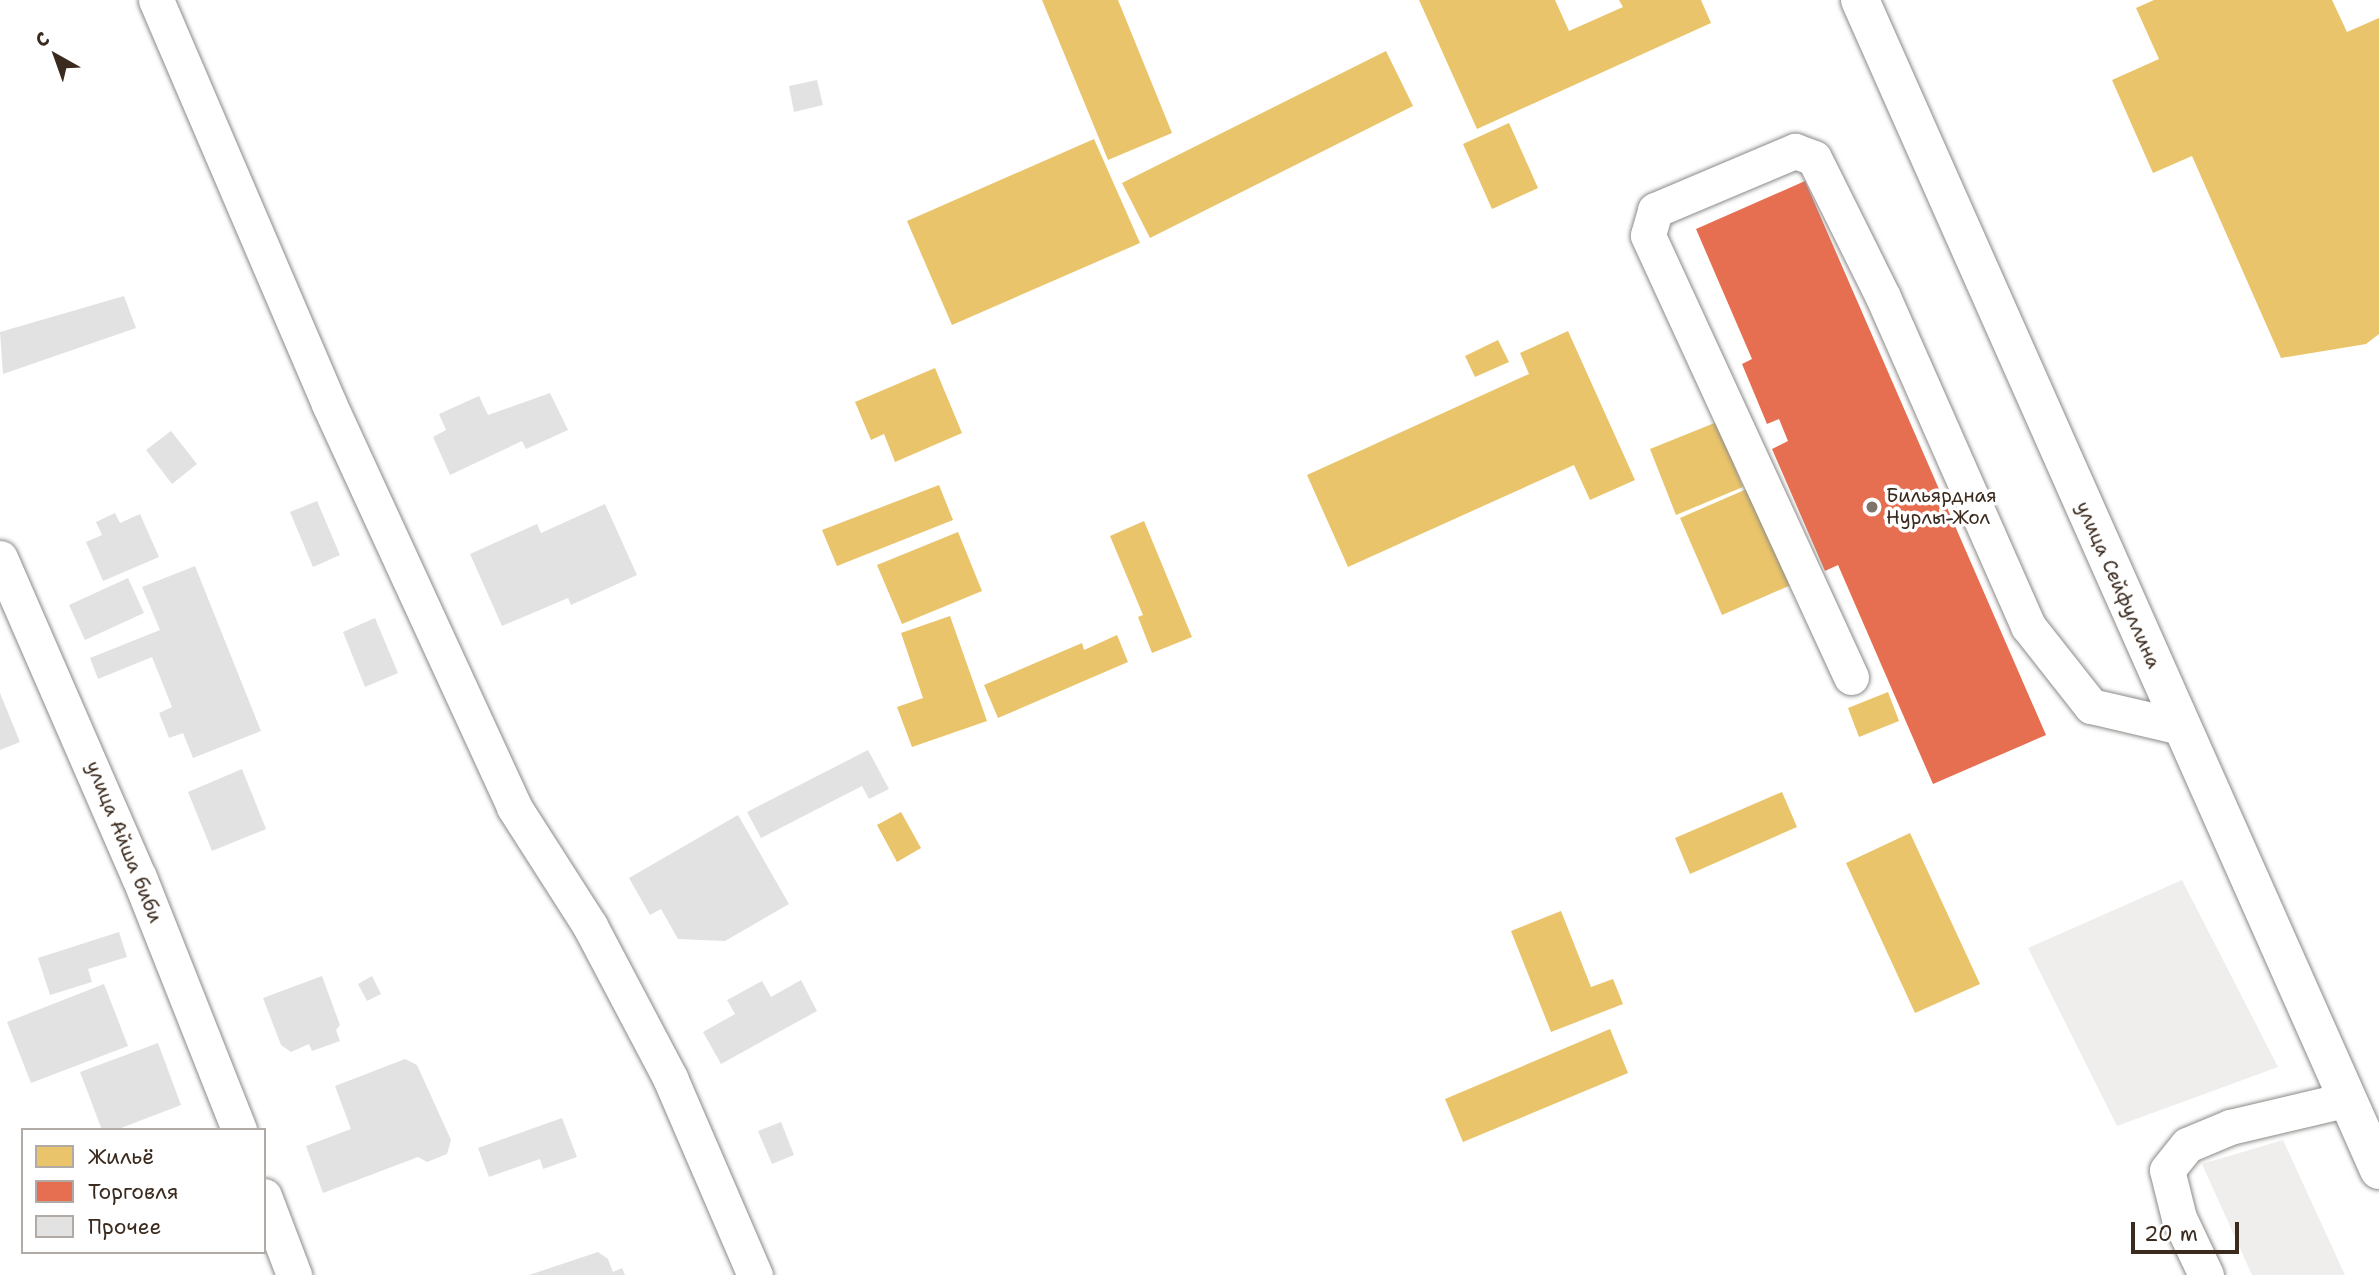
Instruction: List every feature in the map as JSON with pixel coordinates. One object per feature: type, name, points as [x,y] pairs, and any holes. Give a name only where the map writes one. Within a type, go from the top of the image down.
[{"type":"main road","name":"улица Сейфуллина","points":[[1860,0],[2379,1170]]},
{"type":"street","points":[[156,0],[329,404],[514,807],[590,926],[670,1078],[755,1275]]},
{"type":"street","points":[[1851,677],[1648,235],[1655,210],[1795,151],[1814,159],[1883,297],[2028,626],[2091,706],[2181,727]]},
{"type":"street","name":"улица Айша биби","points":[[0,558],[139,877],[238,1128]]},
{"type":"street","points":[[2206,1275],[2179,1218],[2167,1170],[2188,1146],[2230,1127],[2348,1099]]},
{"type":"street","points":[[266,1201],[294,1275]]},
{"type":"shaded area","points":[[2182,880],[2278,1067],[2117,1126],[2028,948]]},
{"type":"shaded area","points":[[2283,1140],[2345,1275],[2252,1275],[2202,1164]]},
{"type":"building: Жильё","points":[[1042,0],[1118,0],[1172,133],[1108,160]]},
{"type":"building: Жильё","points":[[1419,0],[1555,0],[1569,31],[1623,7],[1619,0],[1701,0],[1711,23],[1477,129]]},
{"type":"building: Жильё","points":[[2154,0],[2332,0],[2347,32],[2379,18],[2379,334],[2366,344],[2281,358],[2192,156],[2153,173],[2112,80],[2159,59],[2136,8]]},
{"type":"building: Жильё","points":[[1386,51],[1413,106],[1150,238],[1122,183]]},
{"type":"building: Жильё","points":[[1509,123],[1538,188],[1492,209],[1463,144]]},
{"type":"building: Жильё","points":[[1094,139],[1140,243],[952,325],[907,221]]},
{"type":"building: Жильё","points":[[1568,331],[1635,480],[1590,500],[1574,465],[1348,567],[1307,475],[1529,374],[1520,353]]},
{"type":"building: Жильё","points":[[1498,340],[1509,362],[1475,377],[1465,356]]},
{"type":"building: Жильё","points":[[935,368],[962,433],[895,462],[884,434],[871,440],[855,402]]},
{"type":"building: Жильё","points":[[1717,422],[1743,487],[1676,515],[1650,449]]},
{"type":"building: Жильё","points":[[939,485],[953,520],[837,566],[822,530]]},
{"type":"building: Жильё","points":[[1749,488],[1791,585],[1722,615],[1680,518]]},
{"type":"building: Жильё","points":[[1144,521],[1192,637],[1152,653],[1138,617],[1143,615],[1110,536]]},
{"type":"building: Жильё","points":[[958,532],[982,591],[902,624],[877,565]]},
{"type":"building: Жильё","points":[[950,616],[987,721],[912,747],[897,707],[923,698],[901,633]]},
{"type":"building: Жильё","points":[[1117,635],[1128,662],[998,718],[984,685],[1082,643],[1084,650]]},
{"type":"building: Жильё","points":[[1888,692],[1899,721],[1859,737],[1848,708]]},
{"type":"building: Жильё","points":[[1782,792],[1797,827],[1690,874],[1675,838]]},
{"type":"building: Жильё","points":[[901,812],[921,848],[897,862],[877,825]]},
{"type":"building: Жильё","points":[[1910,833],[1980,984],[1915,1013],[1846,863]]},
{"type":"building: Жильё","points":[[1561,911],[1591,987],[1613,979],[1623,1004],[1551,1032],[1511,931]]},
{"type":"building: Жильё","points":[[1610,1029],[1628,1073],[1463,1142],[1445,1099]]},
{"type":"building: Торговля","name":"Бильярдная Нурлы-Жол","points":[[1805,181],[2046,735],[1933,784],[1838,565],[1825,571],[1772,449],[1788,441],[1779,419],[1767,424],[1742,364],[1752,359],[1696,229]]},
{"type":"building: Прочее","points":[[817,80],[823,105],[794,112],[789,86]]},
{"type":"building: Прочее","points":[[124,296],[136,328],[3,374],[0,332]]},
{"type":"building: Прочее","points":[[550,393],[568,430],[526,449],[522,441],[450,475],[433,437],[446,430],[439,414],[479,396],[488,415]]},
{"type":"building: Прочее","points":[[171,431],[197,464],[172,484],[146,450]]},
{"type":"building: Прочее","points":[[317,501],[340,555],[313,567],[290,512]]},
{"type":"building: Прочее","points":[[605,504],[637,575],[571,605],[568,598],[502,626],[470,554],[537,524],[541,533]]},
{"type":"building: Прочее","points":[[115,513],[120,523],[140,514],[159,557],[103,581],[86,542],[102,535],[96,522]]},
{"type":"building: Прочее","points":[[195,566],[261,731],[193,758],[183,733],[169,738],[159,713],[172,707],[152,657],[98,679],[90,658],[160,630],[142,587]]},
{"type":"building: Прочее","points":[[128,578],[144,613],[85,640],[69,605]]},
{"type":"building: Прочее","points":[[375,618],[398,673],[365,687],[343,632]]},
{"type":"building: Прочее","points":[[0,693],[20,742],[0,750]]},
{"type":"building: Прочее","points":[[868,750],[889,789],[869,799],[862,786],[761,838],[747,812]]},
{"type":"building: Прочее","points":[[242,769],[266,829],[212,851],[188,792]]},
{"type":"building: Прочее","points":[[738,815],[789,904],[725,941],[678,939],[661,909],[650,915],[629,878]]},
{"type":"building: Прочее","points":[[119,932],[127,957],[88,969],[92,982],[50,995],[38,958]]},
{"type":"building: Прочее","points":[[322,976],[340,1025],[336,1030],[340,1041],[312,1051],[309,1044],[291,1052],[281,1045],[263,998]]},
{"type":"building: Прочее","points":[[372,976],[381,994],[367,1001],[358,984]]},
{"type":"building: Прочее","points":[[801,980],[817,1011],[721,1064],[703,1032],[735,1014],[727,1000],[762,981],[771,997]]},
{"type":"building: Прочее","points":[[104,984],[128,1046],[31,1083],[7,1022]]},
{"type":"building: Прочее","points":[[158,1043],[181,1105],[121,1128],[101,1128],[80,1072]]},
{"type":"building: Прочее","points":[[405,1059],[417,1065],[451,1140],[447,1154],[427,1162],[418,1157],[323,1193],[306,1146],[351,1129],[335,1086]]},
{"type":"building: Прочее","points":[[562,1118],[577,1157],[543,1169],[540,1159],[489,1177],[478,1148]]},
{"type":"building: Прочее","points":[[781,1122],[794,1155],[772,1164],[758,1131]]},
{"type":"building: Прочее","points":[[598,1252],[608,1259],[613,1272],[622,1268],[625,1275],[529,1275]]},
{"type":"place","name":"Бильярдная Нурлы-Жол","points":[[1872,507]]}]
